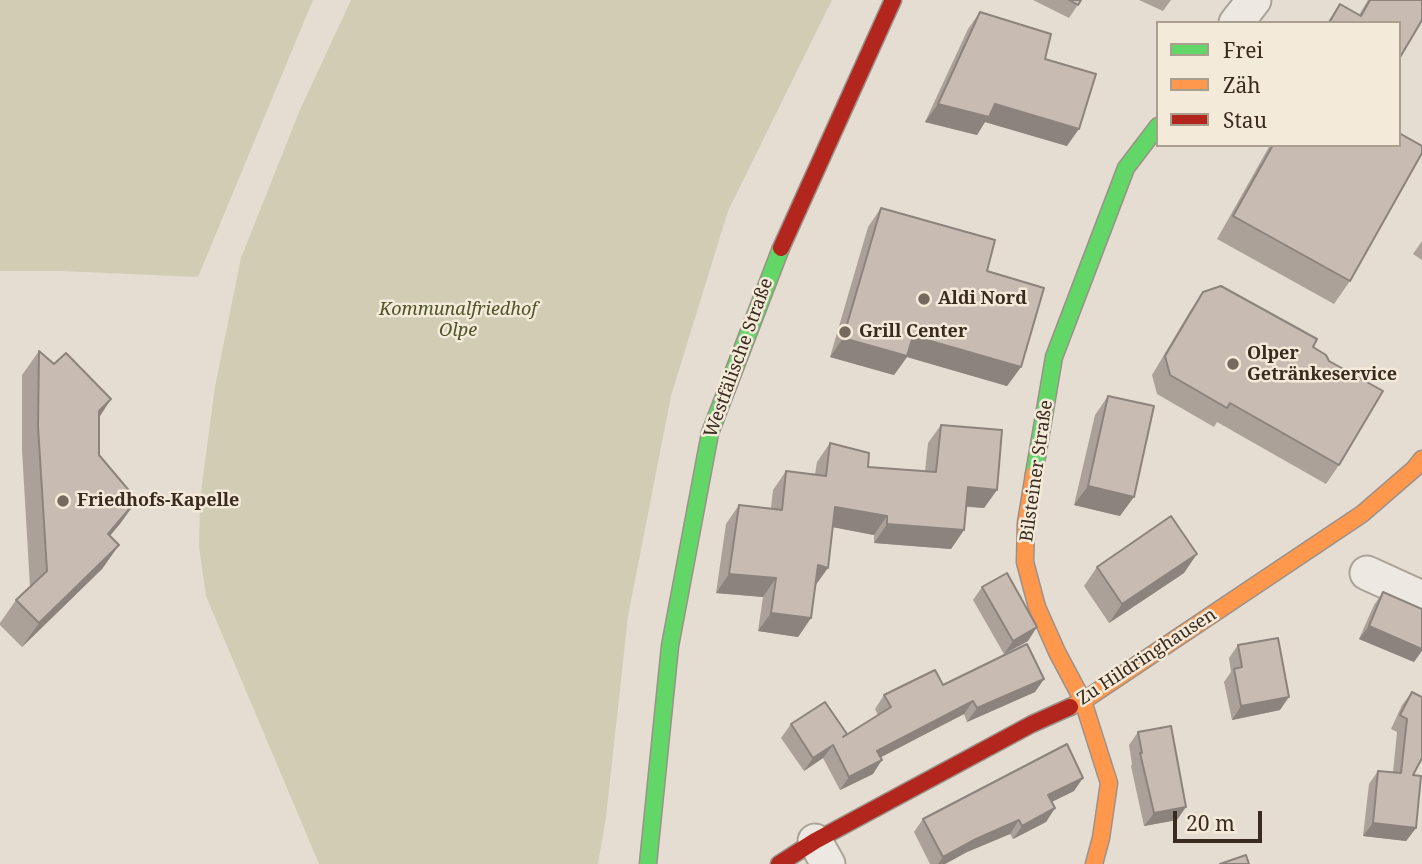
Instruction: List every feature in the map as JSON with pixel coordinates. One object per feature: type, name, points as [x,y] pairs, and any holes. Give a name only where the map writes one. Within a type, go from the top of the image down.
[{"type":"street","name":"Westfälische Straße","points":[[648,864],[670,646],[710,433],[772,269],[893,0]]},
{"type":"street","points":[[1238,21],[1254,0]]},
{"type":"street","name":"Bilsteiner Straße","points":[[1094,864],[1101,838],[1109,783],[1083,701],[1037,607],[1025,562],[1026,523],[1054,357],[1126,168],[1156,129]]},
{"type":"street","name":"Zu Hildringhausen","points":[[779,864],[822,853],[1032,724],[1083,701],[1362,514],[1422,459]]},
{"type":"street","points":[[1367,573],[1422,598]]},
{"type":"green space","points":[[0,0],[313,0],[198,277],[0,271]]},
{"type":"green space","name":"Kommunalfriedhof Olpe","points":[[351,0],[832,0],[728,211],[671,396],[628,616],[606,817],[598,864],[319,864],[206,596],[199,547],[200,499],[215,387],[241,258],[299,112]]},
{"type":"building","points":[[1370,0],[1422,0],[1422,20],[1401,56],[1401,21],[1330,21],[1340,4],[1361,16]]},
{"type":"building","points":[[980,12],[1051,34],[1045,59],[1096,74],[1079,129],[995,104],[989,117],[938,104]]},
{"type":"building","points":[[1401,134],[1422,146],[1422,153],[1350,281],[1233,216],[1272,147],[1401,147]]},
{"type":"building","name":"Aldi Nord","points":[[881,208],[995,240],[987,271],[1044,288],[1021,367],[913,336],[907,356],[843,338]]},
{"type":"building","points":[[1221,286],[1317,339],[1313,347],[1326,355],[1329,361],[1383,391],[1339,465],[1230,403],[1227,408],[1170,375],[1165,356],[1203,292]]},
{"type":"building","name":"Friedhofs-Kapelle","points":[[39,351],[54,364],[66,353],[111,399],[99,411],[99,455],[137,500],[108,534],[119,545],[39,623],[16,600],[47,571],[38,426]]},
{"type":"building","points":[[1108,396],[1154,406],[1134,497],[1088,486]]},
{"type":"building","points":[[941,425],[1002,430],[997,490],[968,487],[964,530],[887,524],[887,516],[835,507],[828,568],[818,565],[811,618],[771,613],[776,578],[729,574],[739,505],[782,510],[786,471],[826,476],[830,443],[869,453],[868,467],[936,472]]},
{"type":"building","points":[[1171,516],[1197,554],[1122,604],[1097,567]]},
{"type":"building","points":[[1007,573],[1037,627],[1013,641],[982,587]]},
{"type":"building","points":[[1383,592],[1422,609],[1422,649],[1369,626]]},
{"type":"building","points":[[1278,638],[1289,697],[1241,706],[1234,669],[1242,667],[1238,645]]},
{"type":"building","points":[[1027,644],[1044,679],[977,708],[973,701],[877,751],[882,760],[849,777],[833,745],[813,758],[791,724],[825,702],[847,734],[843,737],[891,707],[884,695],[935,670],[943,685]]},
{"type":"building","points":[[1412,692],[1422,697],[1422,758],[1413,775],[1421,776],[1416,828],[1373,823],[1378,771],[1401,773],[1407,719],[1400,715]]},
{"type":"building","points":[[1171,726],[1186,807],[1154,813],[1140,753],[1138,732]]},
{"type":"building","points":[[1067,744],[1083,778],[1048,795],[1055,808],[1022,826],[1019,820],[943,857],[923,819]]},
{"type":"building","points":[[1246,855],[1249,864],[1220,864]]},
{"type":"traffic: fast","points":[[1034,474],[1054,357],[1126,168],[1156,129]]},
{"type":"traffic: fast","points":[[648,864],[670,646],[710,433],[781,248]]},
{"type":"traffic: slow","points":[[1070,707],[1083,701],[1362,514],[1422,459]]},
{"type":"traffic: slow","points":[[1034,474],[1026,523],[1025,562],[1037,607],[1083,701],[1109,783],[1101,838],[1094,864]]},
{"type":"traffic: jam","points":[[781,248],[893,0]]},
{"type":"traffic: jam","points":[[779,864],[815,841],[1032,724],[1070,707]]},
{"type":"place","name":"Aldi Nord","points":[[924,299]]},
{"type":"place","name":"Grill Center","points":[[845,332]]},
{"type":"place","name":"Olper Getränkeservice","points":[[1233,364]]},
{"type":"place","name":"Friedhofs-Kapelle","points":[[63,501]]}]
